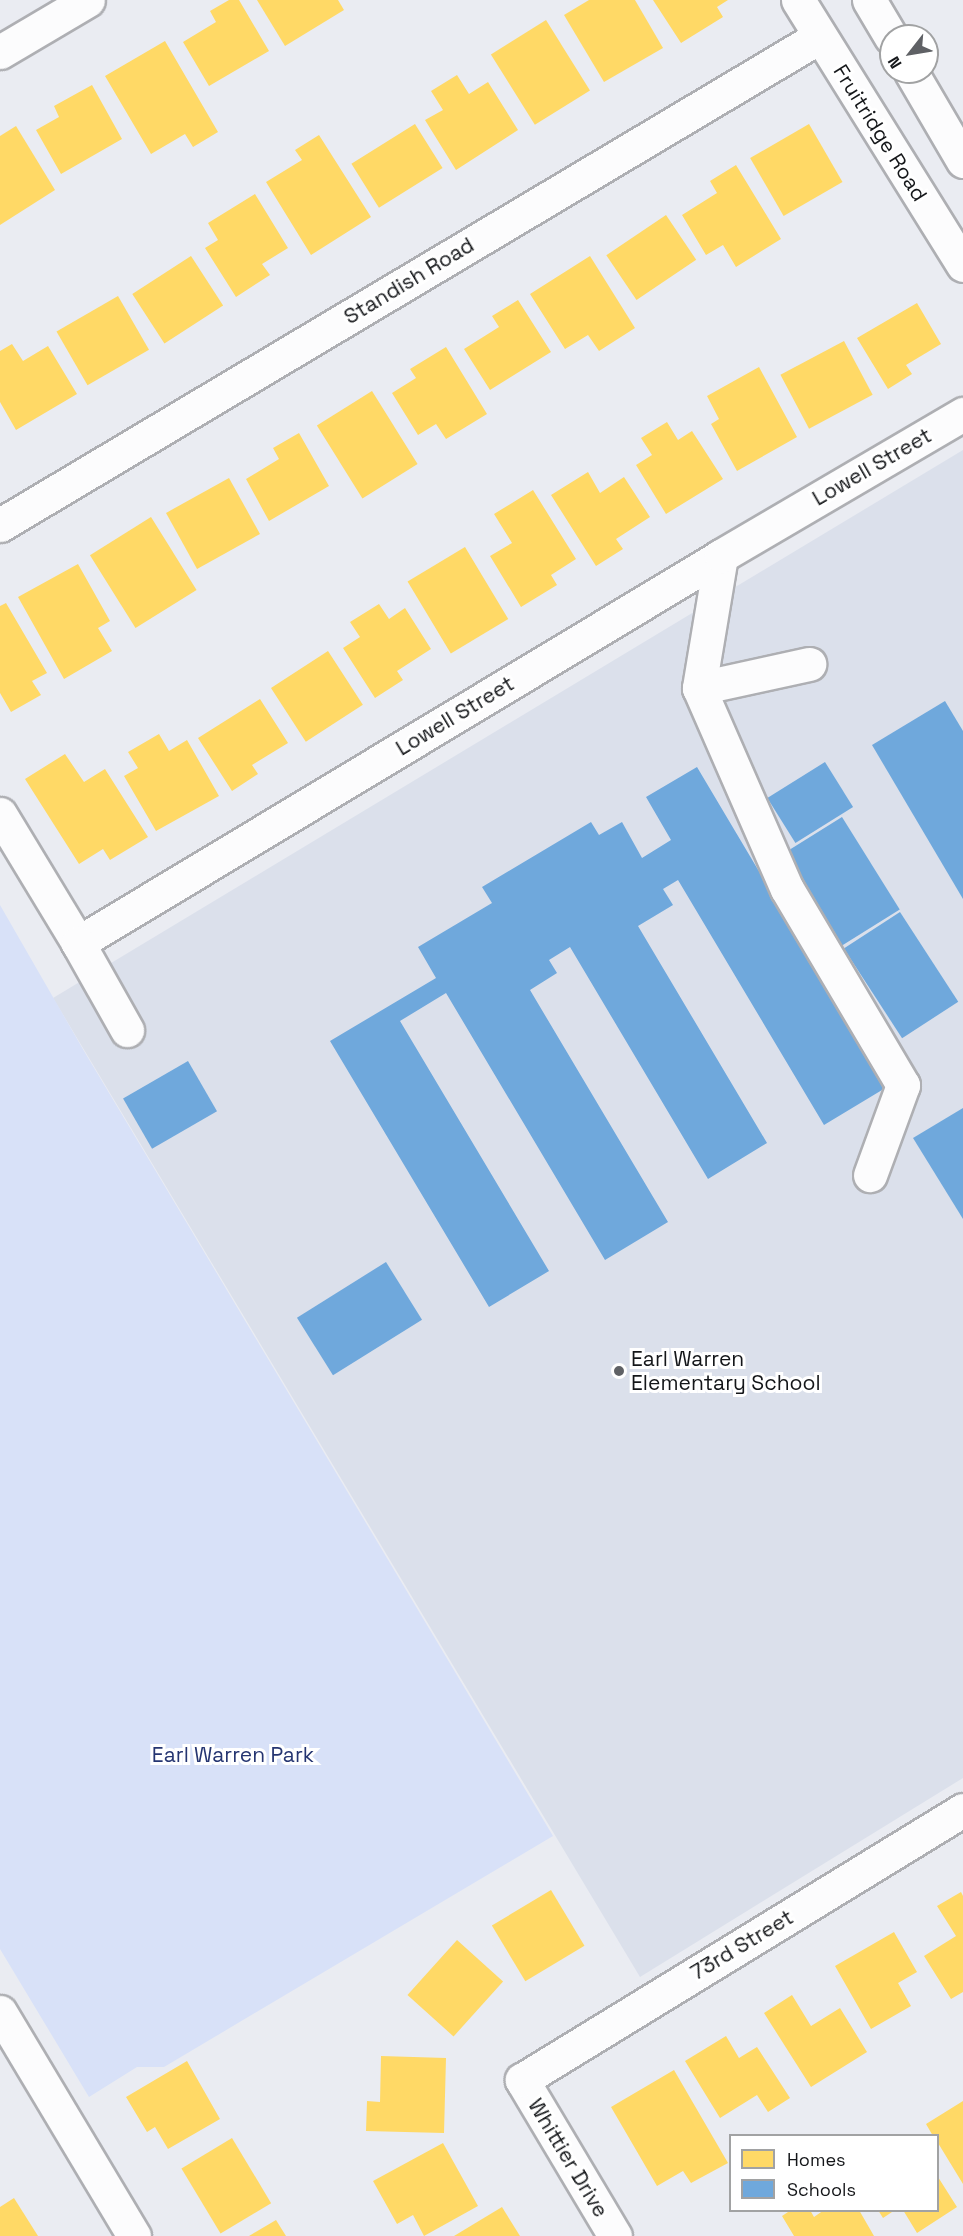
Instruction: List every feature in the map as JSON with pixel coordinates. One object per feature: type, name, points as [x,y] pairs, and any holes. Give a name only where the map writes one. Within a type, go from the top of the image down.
[{"type":"street","points":[[0,52],[88,0]]},
{"type":"street","name":"Fruitridge Road","points":[[798,0],[963,265]]},
{"type":"street","points":[[869,0],[883,24]]},
{"type":"street","name":"Standish Road","points":[[0,525],[819,37]]},
{"type":"street","points":[[918,84],[963,161]]},
{"type":"street","name":"Lowell Street","points":[[78,943],[721,556],[963,414]]},
{"type":"street","points":[[721,556],[699,688],[787,889],[903,1085],[870,1175]]},
{"type":"street","points":[[699,688],[809,664]]},
{"type":"street","points":[[0,814],[78,943],[127,1030]]},
{"type":"street","name":"73rd Street","points":[[522,2079],[963,1810]]},
{"type":"street","points":[[0,2012],[134,2236]]},
{"type":"street","name":"Whittier Drive","points":[[522,2079],[615,2236]]},
{"type":"shaded area","name":"Earl Warren Elementary School","points":[[963,450],[963,1778],[640,1977],[53,998]]},
{"type":"green space","name":"Earl Warren Park","points":[[0,905],[84,1051],[553,1836],[164,2067],[137,2067],[89,2097],[0,1949]]},
{"type":"building: Homes","points":[[229,0],[239,0],[269,51],[209,86],[183,42],[216,22],[210,11]]},
{"type":"building: Homes","points":[[257,0],[338,0],[344,10],[285,46]]},
{"type":"building: Homes","points":[[589,0],[635,0],[663,48],[604,82],[564,15]]},
{"type":"building: Homes","points":[[653,0],[728,0],[717,7],[723,17],[681,43]]},
{"type":"building: Homes","points":[[546,20],[590,90],[535,125],[491,54]]},
{"type":"building: Homes","points":[[165,41],[218,132],[193,147],[185,134],[151,154],[105,76]]},
{"type":"building: Homes","points":[[457,75],[469,94],[488,82],[518,130],[456,170],[425,120],[443,110],[431,91]]},
{"type":"building: Homes","points":[[92,85],[122,139],[61,174],[36,130],[59,117],[54,106]]},
{"type":"building: Homes","points":[[415,124],[443,168],[379,208],[351,164]]},
{"type":"building: Homes","points":[[809,124],[842,182],[784,216],[750,158]]},
{"type":"building: Homes","points":[[16,126],[55,190],[0,225],[0,136]]},
{"type":"building: Homes","points":[[319,135],[371,217],[311,255],[266,182],[302,160],[295,150]]},
{"type":"building: Homes","points":[[736,165],[781,239],[736,267],[723,245],[706,255],[682,215],[717,193],[710,181]]},
{"type":"building: Homes","points":[[255,194],[288,248],[262,264],[270,275],[236,297],[205,248],[218,240],[208,223]]},
{"type":"building: Homes","points":[[666,215],[696,260],[637,300],[606,255]]},
{"type":"building: Homes","points":[[191,256],[223,305],[164,344],[132,294]]},
{"type":"building: Homes","points":[[590,256],[635,328],[599,351],[588,335],[565,349],[530,294]]},
{"type":"building: Homes","points":[[118,296],[149,350],[88,385],[57,332]]},
{"type":"building: Homes","points":[[518,300],[551,352],[490,390],[464,349],[499,327],[492,316]]},
{"type":"building: Homes","points":[[917,303],[941,344],[906,365],[912,374],[888,389],[857,338]]},
{"type":"building: Homes","points":[[844,341],[873,395],[809,429],[780,375]]},
{"type":"building: Homes","points":[[12,344],[23,361],[48,346],[77,394],[16,430],[0,402],[0,351]]},
{"type":"building: Homes","points":[[446,347],[487,414],[446,439],[436,424],[418,435],[392,393],[416,378],[410,369]]},
{"type":"building: Homes","points":[[759,367],[797,437],[737,471],[711,424],[719,419],[707,396]]},
{"type":"building: Homes","points":[[372,391],[418,464],[362,498],[317,425]]},
{"type":"building: Homes","points":[[667,422],[678,440],[692,431],[723,479],[666,514],[636,465],[652,455],[641,438]]},
{"type":"building: Homes","points":[[299,433],[329,486],[269,521],[246,479],[279,459],[273,448]]},
{"type":"building: Homes","points":[[588,472],[600,493],[624,477],[650,517],[616,539],[623,549],[596,566],[551,495]]},
{"type":"building: Homes","points":[[229,478],[260,534],[197,569],[166,513]]},
{"type":"building: Homes","points":[[533,490],[576,559],[551,575],[557,585],[521,607],[490,556],[512,543],[494,514]]},
{"type":"building: Homes","points":[[151,517],[197,590],[136,628],[90,555]]},
{"type":"building: Homes","points":[[465,547],[508,619],[451,654],[408,582]]},
{"type":"building: Homes","points":[[78,564],[110,621],[98,628],[112,651],[64,679],[18,597]]},
{"type":"building: Homes","points":[[6,603],[47,673],[32,681],[41,695],[11,712],[0,693],[0,606]]},
{"type":"building: Homes","points":[[379,604],[389,619],[405,608],[431,649],[397,671],[403,680],[375,698],[343,648],[360,637],[350,622]]},
{"type":"building: Homes","points":[[328,651],[363,705],[306,742],[271,688]]},
{"type":"building: Homes","points":[[260,699],[288,743],[252,765],[258,774],[232,791],[198,738]]},
{"type":"building: Homes","points":[[159,734],[169,751],[187,740],[219,796],[156,831],[124,776],[138,768],[128,752]]},
{"type":"building: Homes","points":[[65,754],[84,782],[105,769],[148,837],[110,860],[103,849],[79,864],[25,779]]},
{"type":"building: Homes","points":[[551,1890],[584,1946],[525,1981],[492,1926]]},
{"type":"building: Homes","points":[[961,1892],[963,1896],[963,1992],[951,1999],[924,1956],[956,1936],[937,1906]]},
{"type":"building: Homes","points":[[894,1932],[917,1972],[898,1983],[911,2006],[871,2029],[835,1966]]},
{"type":"building: Homes","points":[[457,1940],[503,1981],[454,2036],[407,1995]]},
{"type":"building: Homes","points":[[792,1995],[811,2026],[840,2008],[867,2052],[811,2087],[764,2013]]},
{"type":"building: Homes","points":[[726,2036],[739,2058],[757,2047],[790,2098],[768,2112],[757,2095],[720,2118],[685,2061]]},
{"type":"building: Homes","points":[[381,2056],[446,2058],[444,2133],[366,2131],[367,2101],[380,2102]]},
{"type":"building: Homes","points":[[187,2061],[220,2119],[168,2149],[155,2127],[147,2132],[126,2097]]},
{"type":"building: Homes","points":[[674,2070],[728,2163],[691,2183],[683,2171],[657,2186],[611,2107]]},
{"type":"building: Homes","points":[[963,2101],[963,2184],[939,2145],[939,2134],[932,2134],[926,2124]]},
{"type":"building: Homes","points":[[232,2138],[271,2203],[221,2234],[181,2168]]},
{"type":"building: Homes","points":[[443,2143],[478,2206],[424,2236],[413,2215],[397,2224],[373,2181]]},
{"type":"building: Homes","points":[[939,2179],[957,2207],[917,2233],[904,2212],[939,2212]]},
{"type":"building: Homes","points":[[14,2198],[38,2236],[0,2236],[0,2207]]},
{"type":"building: Homes","points":[[502,2207],[520,2236],[454,2236]]},
{"type":"building: Homes","points":[[788,2212],[811,2212],[814,2217],[821,2212],[860,2212],[874,2236],[794,2236],[782,2216]]},
{"type":"building: Homes","points":[[879,2212],[892,2212],[883,2218]]},
{"type":"building: Homes","points":[[276,2220],[286,2236],[249,2236]]},
{"type":"building: Schools","points":[[945,701],[963,731],[963,899],[872,745]]},
{"type":"building: Schools","points":[[825,762],[853,807],[795,843],[767,798]]},
{"type":"building: Schools","points":[[697,767],[887,1087],[824,1125],[678,880],[663,889],[673,905],[638,926],[767,1143],[708,1179],[570,947],[549,960],[557,973],[530,990],[668,1222],[605,1260],[446,993],[400,1021],[549,1271],[489,1307],[330,1041],[436,978],[418,947],[492,903],[482,887],[591,822],[599,835],[622,822],[642,858],[671,840],[646,797]]},
{"type":"building: Schools","points":[[842,817],[900,909],[842,945],[784,853]]},
{"type":"building: Schools","points":[[900,912],[958,1002],[902,1038],[844,948]]},
{"type":"building: Schools","points":[[188,1061],[217,1111],[152,1149],[123,1098]]},
{"type":"building: Schools","points":[[963,1108],[963,1219],[913,1138]]},
{"type":"building: Schools","points":[[386,1262],[422,1320],[333,1375],[297,1318]]},
{"type":"place","name":"Earl Warren Elementary School","points":[[619,1371]]}]
